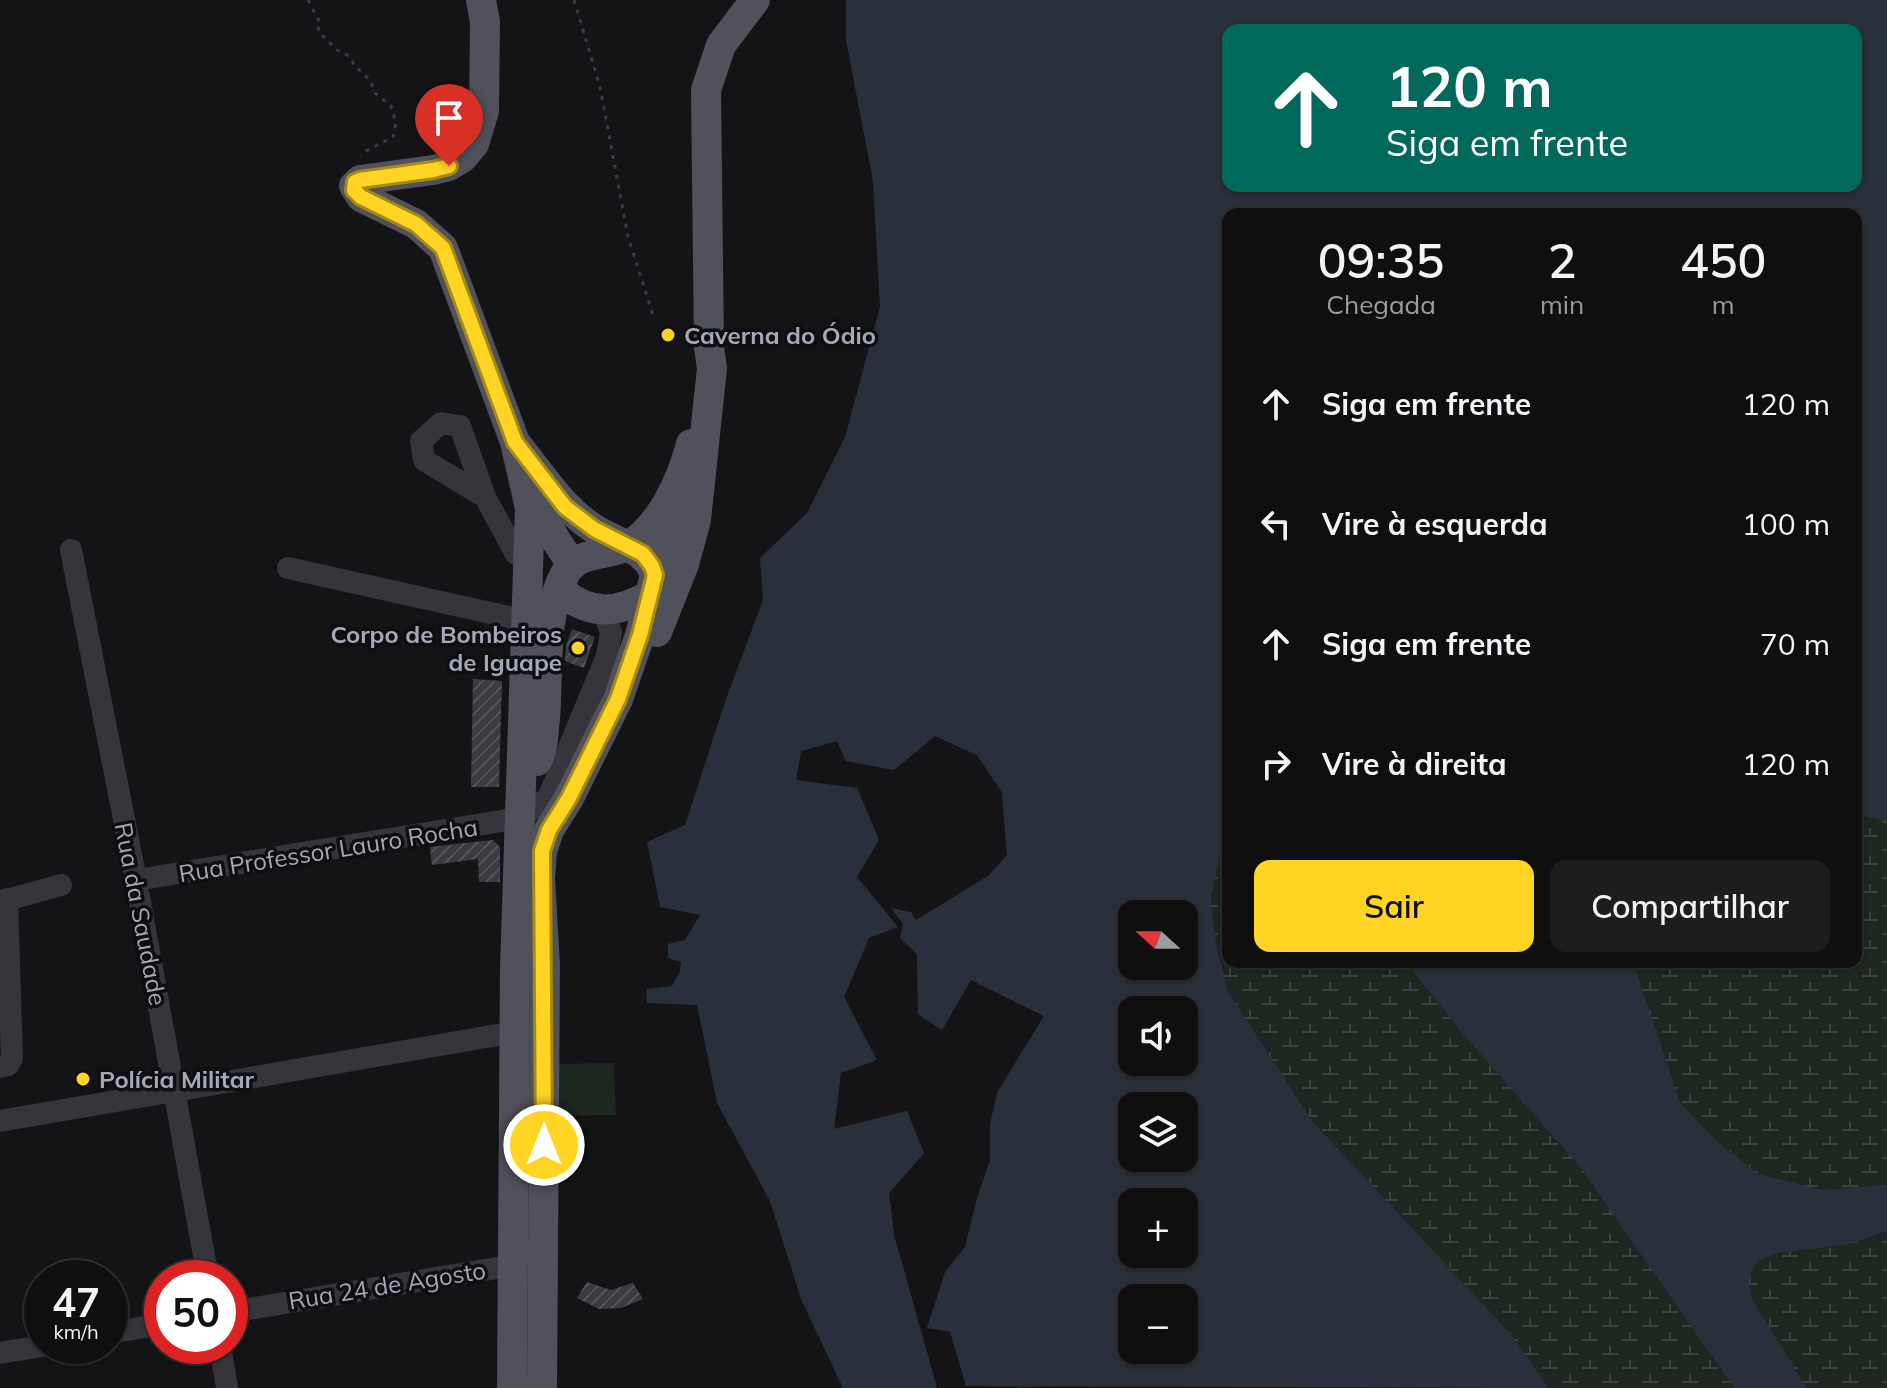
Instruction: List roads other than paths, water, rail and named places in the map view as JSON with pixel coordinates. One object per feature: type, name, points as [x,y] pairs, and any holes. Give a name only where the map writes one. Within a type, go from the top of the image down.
[{"type":"main road","points":[[481,0],[485,22],[484,111],[474,144],[462,158],[449,166],[355,182],[354,186],[356,194],[416,224],[443,248],[515,442],[530,508],[529,558],[539,618]]},
{"type":"main road","points":[[512,1388],[511,1265],[529,1030],[545,965],[540,878],[542,851],[575,763],[649,651],[684,564],[696,520],[712,368],[709,347],[706,90],[721,45],[755,0]]},
{"type":"main road","points":[[539,618],[567,573],[594,553],[627,546],[646,530],[669,500],[683,472],[712,368]]},
{"type":"main road","points":[[515,442],[565,507],[594,529],[643,554],[651,580],[640,635],[618,699]]},
{"type":"main road","points":[[521,475],[554,537],[567,573],[563,593],[578,605],[602,609],[630,606],[651,580],[700,477]]},
{"type":"main road","points":[[529,558],[554,537],[594,529]]},
{"type":"main road","points":[[542,1388],[544,1261],[529,1030],[515,968],[521,787],[539,618],[550,588],[554,537]]},
{"type":"main road","points":[[515,968],[545,965]]},
{"type":"street","points":[[485,497],[516,554],[529,558]]},
{"type":"street","name":"Rua da Saudade","points":[[71,550],[136,880],[205,1260]]},
{"type":"street","points":[[288,568],[539,618]]},
{"type":"street","points":[[520,818],[548,798],[575,763],[607,656],[611,632],[602,609]]},
{"type":"street","name":"Rua Professor Lauro Rocha","points":[[136,880],[520,818]]},
{"type":"street","points":[[0,1067],[8,1065],[12,1058],[4,900],[61,885]]},
{"type":"street","points":[[0,1121],[529,1030]]},
{"type":"street","name":"Rua 24 de Agosto","points":[[248,1309],[544,1261]]},
{"type":"street","points":[[0,1353],[24,1349]]},
{"type":"street","points":[[223,1364],[227,1388]]},
{"type":"place","name":"Caverna do Ódio","points":[[668,335]]},
{"type":"place","name":"Corpo de Bombeiros de Iguape","points":[[578,648]]},
{"type":"place","name":"Polícia Militar","points":[[83,1079]]}]
